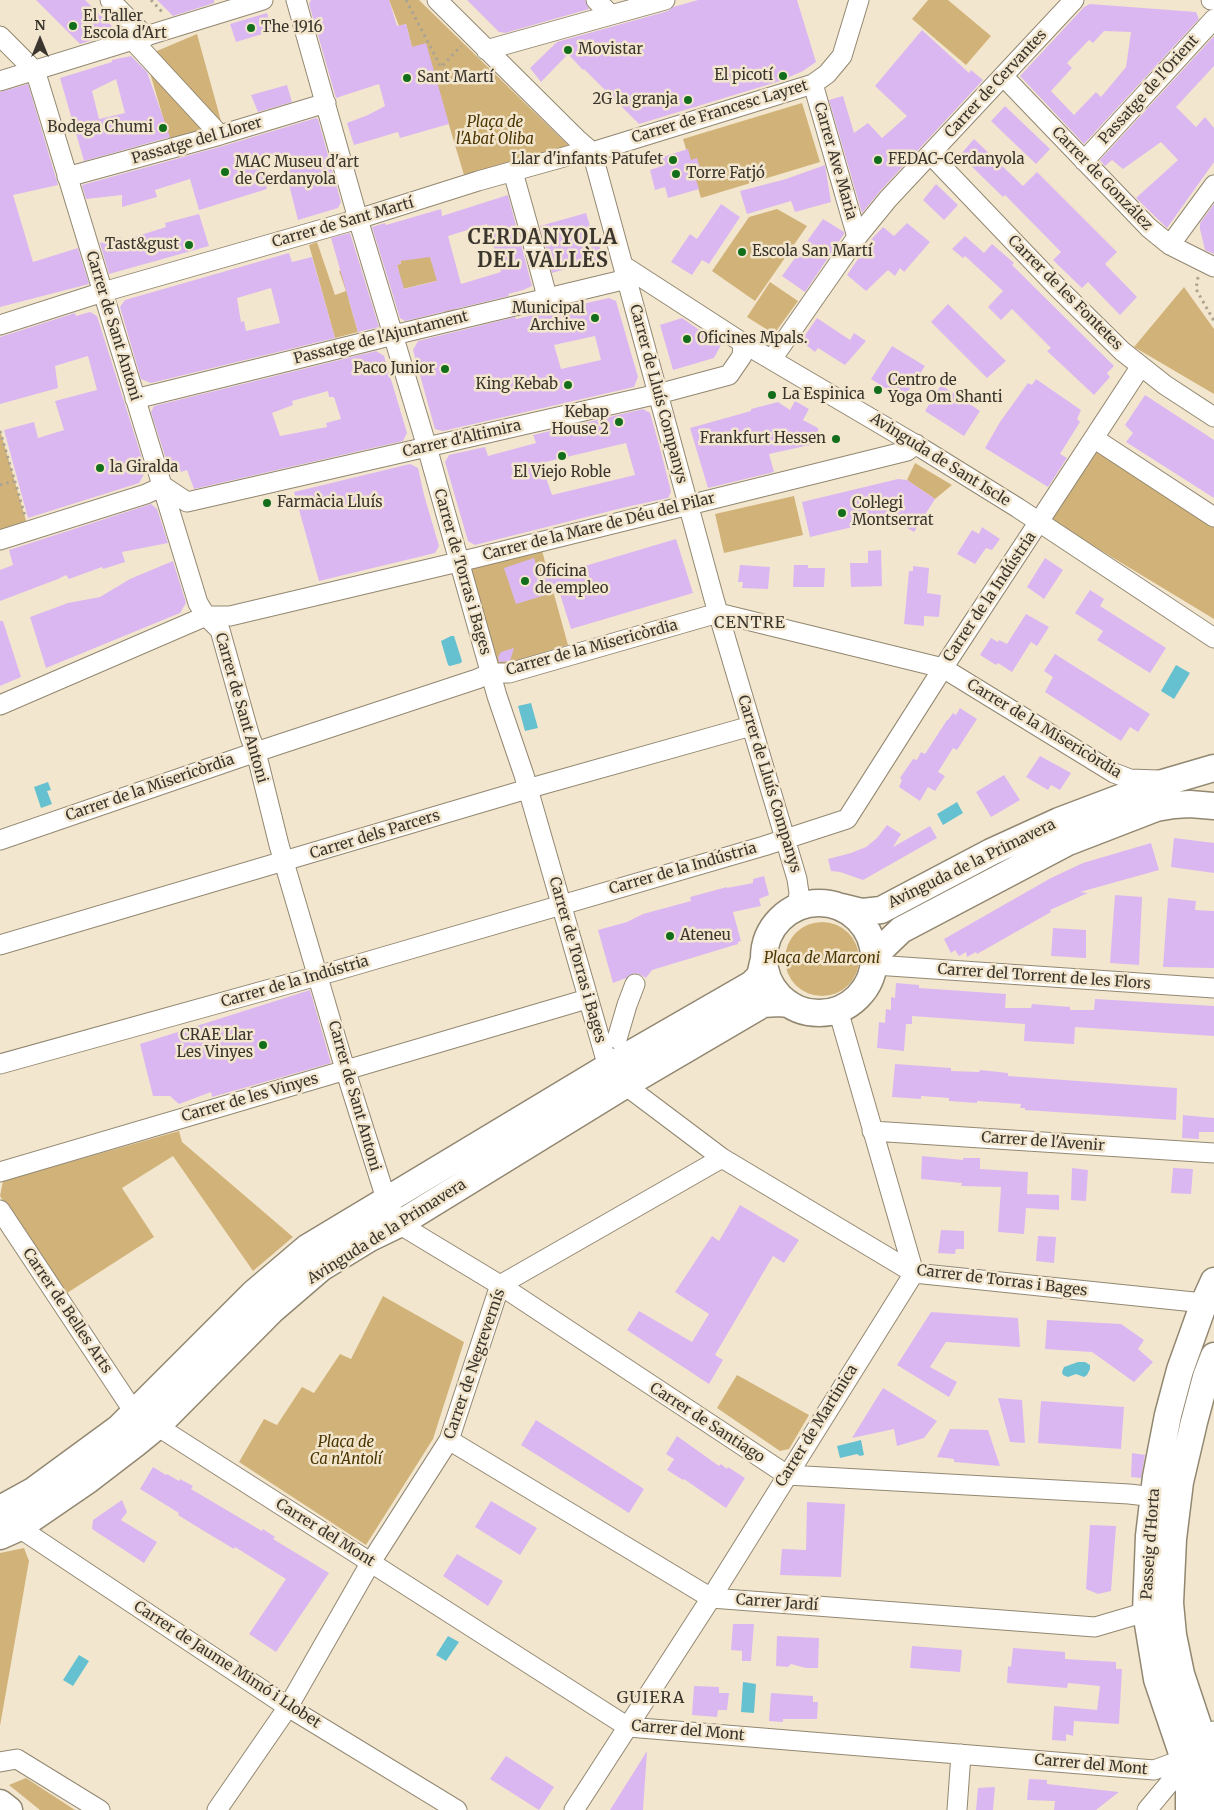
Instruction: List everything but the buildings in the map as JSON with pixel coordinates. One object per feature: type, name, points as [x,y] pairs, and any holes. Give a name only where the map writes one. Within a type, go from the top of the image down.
[{"type":"street","points":[[110,0],[141,41],[220,135]]},
{"type":"street","points":[[0,81],[141,41],[263,0]]},
{"type":"street","name":"Carrer de Torras i Bages","points":[[296,0],[491,673],[562,904],[587,999],[616,1076],[722,1158],[914,1273],[1210,1296]]},
{"type":"street","points":[[437,0],[587,154]]},
{"type":"street","points":[[596,0],[611,15]]},
{"type":"street","points":[[486,50],[664,0]]},
{"type":"street","name":"Carrer de Francesc Layret","points":[[587,154],[617,143],[813,84],[827,74],[842,56],[859,0]]},
{"type":"street","name":"Carrer de Cervantes","points":[[772,359],[857,237],[888,199],[1074,0]]},
{"type":"street","name":"Passatge de l'Orient","points":[[1084,161],[1214,19]]},
{"type":"street","name":"Carrer de Sant Antoni","points":[[0,36],[35,71],[135,399],[164,486],[198,603],[206,616],[220,630],[250,737],[256,752],[284,862],[345,1070],[386,1202],[399,1224]]},
{"type":"street","name":"Carrer de González","points":[[1003,76],[1149,228],[1170,245],[1208,263]]},
{"type":"street","name":"Carrer Ave Maria","points":[[813,84],[857,237]]},
{"type":"street","name":"Passatge del Llorer","points":[[67,177],[220,135],[326,103]]},
{"type":"street","name":"Carrer de Sant Martí","points":[[0,325],[103,292],[358,219],[513,172],[587,154]]},
{"type":"street","name":"Carrer de Lluís Companys","points":[[587,154],[625,273],[718,614],[797,879],[799,893],[797,907]]},
{"type":"street","name":"Carrer de les Fontetes","points":[[930,154],[1058,288],[1122,351],[1165,384],[1214,416]]},
{"type":"street","points":[[513,172],[532,237],[545,289],[545,298]]},
{"type":"street","points":[[1170,245],[1214,185]]},
{"type":"street","name":"Avinguda de Sant Iscle","points":[[625,273],[660,290],[743,343],[916,444],[1214,638]]},
{"type":"street","name":"Passatge de l'Ajuntament","points":[[135,399],[545,298],[625,273]]},
{"type":"street","points":[[634,305],[644,291],[660,290]]},
{"type":"street","name":"Carrer d'Altimira","points":[[164,486],[187,502],[658,394],[729,375],[742,356],[743,343]]},
{"type":"street","name":"Carrer de la Indústria","points":[[0,1064],[318,976],[785,839],[847,819],[943,668],[1040,523],[1141,366]]},
{"type":"street","points":[[1095,439],[1214,516]]},
{"type":"street","name":"Carrer de la Mare de Déu del Pilar","points":[[0,705],[206,616],[230,616],[459,561],[907,451],[916,444]]},
{"type":"street","points":[[0,540],[146,494],[164,486]]},
{"type":"street","name":"Carrer de la Misericòrdia","points":[[0,840],[491,673],[509,673],[718,614],[943,668],[1114,773],[1130,779],[1174,780]]},
{"type":"street","name":"Carrer dels Parcers","points":[[0,945],[528,789],[751,726]]},
{"type":"street","name":"Avinguda de la Primavera","points":[[842,908],[862,912],[882,910],[990,852],[1059,821],[1149,787],[1214,768]]},
{"type":"street","name":"Avinguda de la Primavera","points":[[874,960],[901,930],[1068,842],[1156,808],[1190,804],[1214,806]]},
{"type":"street","points":[[812,903],[827,903],[842,908],[857,917],[868,931],[874,947],[871,979],[863,993],[852,1003],[838,1010],[821,1014],[804,1012],[788,1004],[776,994],[768,979],[764,963],[765,946],[771,930],[782,916],[797,907],[812,903]]},
{"type":"street","name":"Carrer del Torrent de les Flors","points":[[874,960],[1214,988]]},
{"type":"street","name":"Avinguda de la Primavera","points":[[6,1526],[88,1480],[135,1444],[157,1426],[271,1311],[307,1280],[338,1258],[399,1224],[752,984],[760,976],[764,963]]},
{"type":"street","points":[[617,1039],[635,984]]},
{"type":"street","name":"Carrer de les Vinyes","points":[[0,1172],[587,999]]},
{"type":"street","name":"Avinguda de la Primavera","points":[[0,1509],[33,1491],[119,1428],[254,1293],[307,1248],[386,1202],[616,1076],[763,1004],[788,1004]]},
{"type":"street","points":[[838,1010],[914,1273]]},
{"type":"street","name":"Carrer de l'Avenir","points":[[872,1131],[1214,1153]]},
{"type":"street","name":"Carrer de Negrevernís","points":[[216,1810],[288,1707],[372,1562],[449,1440],[500,1285],[722,1158]]},
{"type":"street","name":"Carrer de Belles Arts","points":[[0,1210],[134,1412]]},
{"type":"street","name":"Carrer de Santiago","points":[[399,1224],[500,1285],[786,1475]]},
{"type":"street","name":"Carrer de Martinica","points":[[574,1810],[914,1273]]},
{"type":"street","name":"Passeig d'Horta","points":[[1210,1296],[1180,1370],[1168,1415],[1166,1499],[1173,1539],[1170,1602],[1173,1635],[1181,1674],[1208,1734],[1214,1790],[1214,1810]]},
{"type":"street","name":"Passeig d'Horta","points":[[1189,1806],[1157,1679],[1146,1612],[1149,1536],[1166,1499],[1194,1422],[1206,1377],[1214,1356]]},
{"type":"street","name":"Carrer del Mont","points":[[157,1426],[628,1727],[1154,1770],[1180,1767]]},
{"type":"street","name":"Carrer Jardí","points":[[449,1440],[710,1598],[1095,1627],[1146,1612]]},
{"type":"street","points":[[786,1475],[1129,1494],[1166,1499]]},
{"type":"street","name":"Carrer de Jaume Mimó i Llobet","points":[[6,1526],[52,1548],[288,1707],[457,1810]]},
{"type":"street","points":[[1152,1805],[1180,1767],[1208,1734]]},
{"type":"street","points":[[957,1810],[961,1754]]},
{"type":"street","points":[[0,1762],[17,1759],[100,1810]]},
{"type":"street","points":[[0,1803],[9,1810]]},
{"type":"street","points":[[1152,1805],[1189,1806]]},
{"type":"path","points":[[151,0],[170,19]]},
{"type":"path","points":[[406,0],[441,67],[464,42]]},
{"type":"path","points":[[1208,263],[1196,289],[1214,321]]},
{"type":"path","points":[[0,431],[29,531]]},
{"type":"path","points":[[0,485],[14,481]]},
{"type":"green space","name":"Plaça de l'Abat Oliba","points":[[389,0],[419,0],[570,147],[467,185],[443,105],[412,47],[406,24],[399,26]]},
{"type":"green space","points":[[928,0],[948,0],[991,36],[966,65],[912,19]]},
{"type":"green space","points":[[197,34],[223,128],[170,141],[145,56]]},
{"type":"green space","points":[[802,103],[820,162],[701,198],[683,139]]},
{"type":"green space","points":[[777,209],[807,226],[755,301],[712,271],[749,217]]},
{"type":"green space","points":[[317,242],[335,295],[346,291],[339,271],[348,268],[349,301],[358,332],[335,338],[309,245]]},
{"type":"green space","points":[[439,246],[456,309],[445,313],[436,281],[403,289],[397,265],[401,263],[399,257],[428,251],[432,263]]},
{"type":"green space","points":[[770,282],[798,301],[774,334],[747,317]]},
{"type":"green space","points":[[1184,287],[1214,329],[1214,394],[1134,347]]},
{"type":"green space","points":[[0,430],[29,531],[0,536]]},
{"type":"green space","points":[[1095,439],[1214,517],[1214,619],[1044,516]]},
{"type":"green space","points":[[915,463],[952,485],[935,499],[907,480]]},
{"type":"green space","points":[[794,496],[803,535],[724,553],[715,514]]},
{"type":"green space","points":[[541,547],[568,645],[499,666],[468,566]]},
{"type":"green space","name":"Plaça de Marconi","points":[[815,922],[829,922],[843,928],[853,938],[859,952],[857,973],[843,990],[829,996],[815,996],[801,990],[791,980],[785,966],[785,952],[791,938],[801,928]]},
{"type":"green space","points":[[179,1131],[182,1142],[293,1237],[253,1271],[173,1156],[122,1188],[154,1237],[64,1295],[0,1196],[3,1181]]},
{"type":"green space","name":"Plaça de Ca n'Antolí","points":[[383,1296],[464,1342],[433,1439],[366,1545],[239,1462],[264,1419],[277,1425],[302,1387],[314,1393],[340,1354],[351,1359]]},
{"type":"green space","points":[[737,1375],[809,1415],[789,1449],[780,1451],[717,1408]]},
{"type":"green space","points":[[24,1548],[29,1561],[0,1726],[0,1553]]},
{"type":"green space","points":[[26,1778],[75,1810],[40,1810],[9,1785]]},
{"type":"water","points":[[454,636],[462,661],[450,666],[448,665],[441,641]]},
{"type":"water","points":[[1176,665],[1190,673],[1174,699],[1161,691]]},
{"type":"water","points":[[531,703],[538,728],[525,731],[518,706]]},
{"type":"water","points":[[48,782],[51,790],[47,791],[52,804],[41,808],[34,787]]},
{"type":"water","points":[[957,802],[963,813],[943,825],[937,814]]},
{"type":"water","points":[[1078,1362],[1085,1362],[1090,1365],[1087,1375],[1084,1377],[1076,1374],[1068,1377],[1063,1375],[1064,1367]]},
{"type":"water","points":[[861,1440],[864,1455],[860,1456],[857,1454],[840,1458],[837,1446]]},
{"type":"water","points":[[448,1636],[459,1642],[446,1661],[436,1655]]},
{"type":"water","points":[[79,1655],[89,1661],[73,1686],[63,1680]]},
{"type":"water","points":[[743,1682],[756,1684],[754,1713],[741,1712]]},
{"type":"place","name":"El Taller Escola d'Art","points":[[73,26]]},
{"type":"place","name":"The 1916","points":[[251,28]]},
{"type":"place","name":"Movistar","points":[[568,50]]},
{"type":"place","name":"El picotí","points":[[783,76]]},
{"type":"place","name":"Sant Martí","points":[[407,78]]},
{"type":"place","name":"2G la granja","points":[[688,100]]},
{"type":"place","name":"Bodega Chumi","points":[[163,128]]},
{"type":"place","name":"Llar d'infants Patufet","points":[[673,160]]},
{"type":"place","name":"FEDAC-Cerdanyola","points":[[878,160]]},
{"type":"place","name":"MAC Museu d'art de Cerdanyola","points":[[225,172]]},
{"type":"place","name":"Torre Fatjó","points":[[676,174]]},
{"type":"place","name":"Tast&gust","points":[[189,245]]},
{"type":"place","name":"Escola San Martí","points":[[742,252]]},
{"type":"place","name":"Municipal Archive","points":[[595,318]]},
{"type":"place","name":"Oficines Mpals.","points":[[687,339]]},
{"type":"place","name":"Paco Junior","points":[[445,369]]},
{"type":"place","name":"King Kebab","points":[[568,385]]},
{"type":"place","name":"Centro de Yoga Om Shanti","points":[[878,390]]},
{"type":"place","name":"La Espinica","points":[[772,395]]},
{"type":"place","name":"Kebap House 2","points":[[619,422]]},
{"type":"place","name":"Frankfurt Hessen","points":[[836,439]]},
{"type":"place","name":"El Viejo Roble","points":[[562,456]]},
{"type":"place","name":"la Giralda","points":[[100,468]]},
{"type":"place","name":"Farmàcia Lluís","points":[[267,503]]},
{"type":"place","name":"Col·legi Montserrat","points":[[842,513]]},
{"type":"place","name":"Oficina de empleo","points":[[525,581]]},
{"type":"place","name":"Ateneu","points":[[670,936]]},
{"type":"place","name":"CRAE Llar Les Vinyes","points":[[263,1045]]},
{"type":"district","name":"CERDANYOLA DEL VALLÈS","points":[[543,250]]},
{"type":"district","name":"CENTRE","points":[[750,623]]},
{"type":"district","name":"GUIERA","points":[[651,1698]]}]
